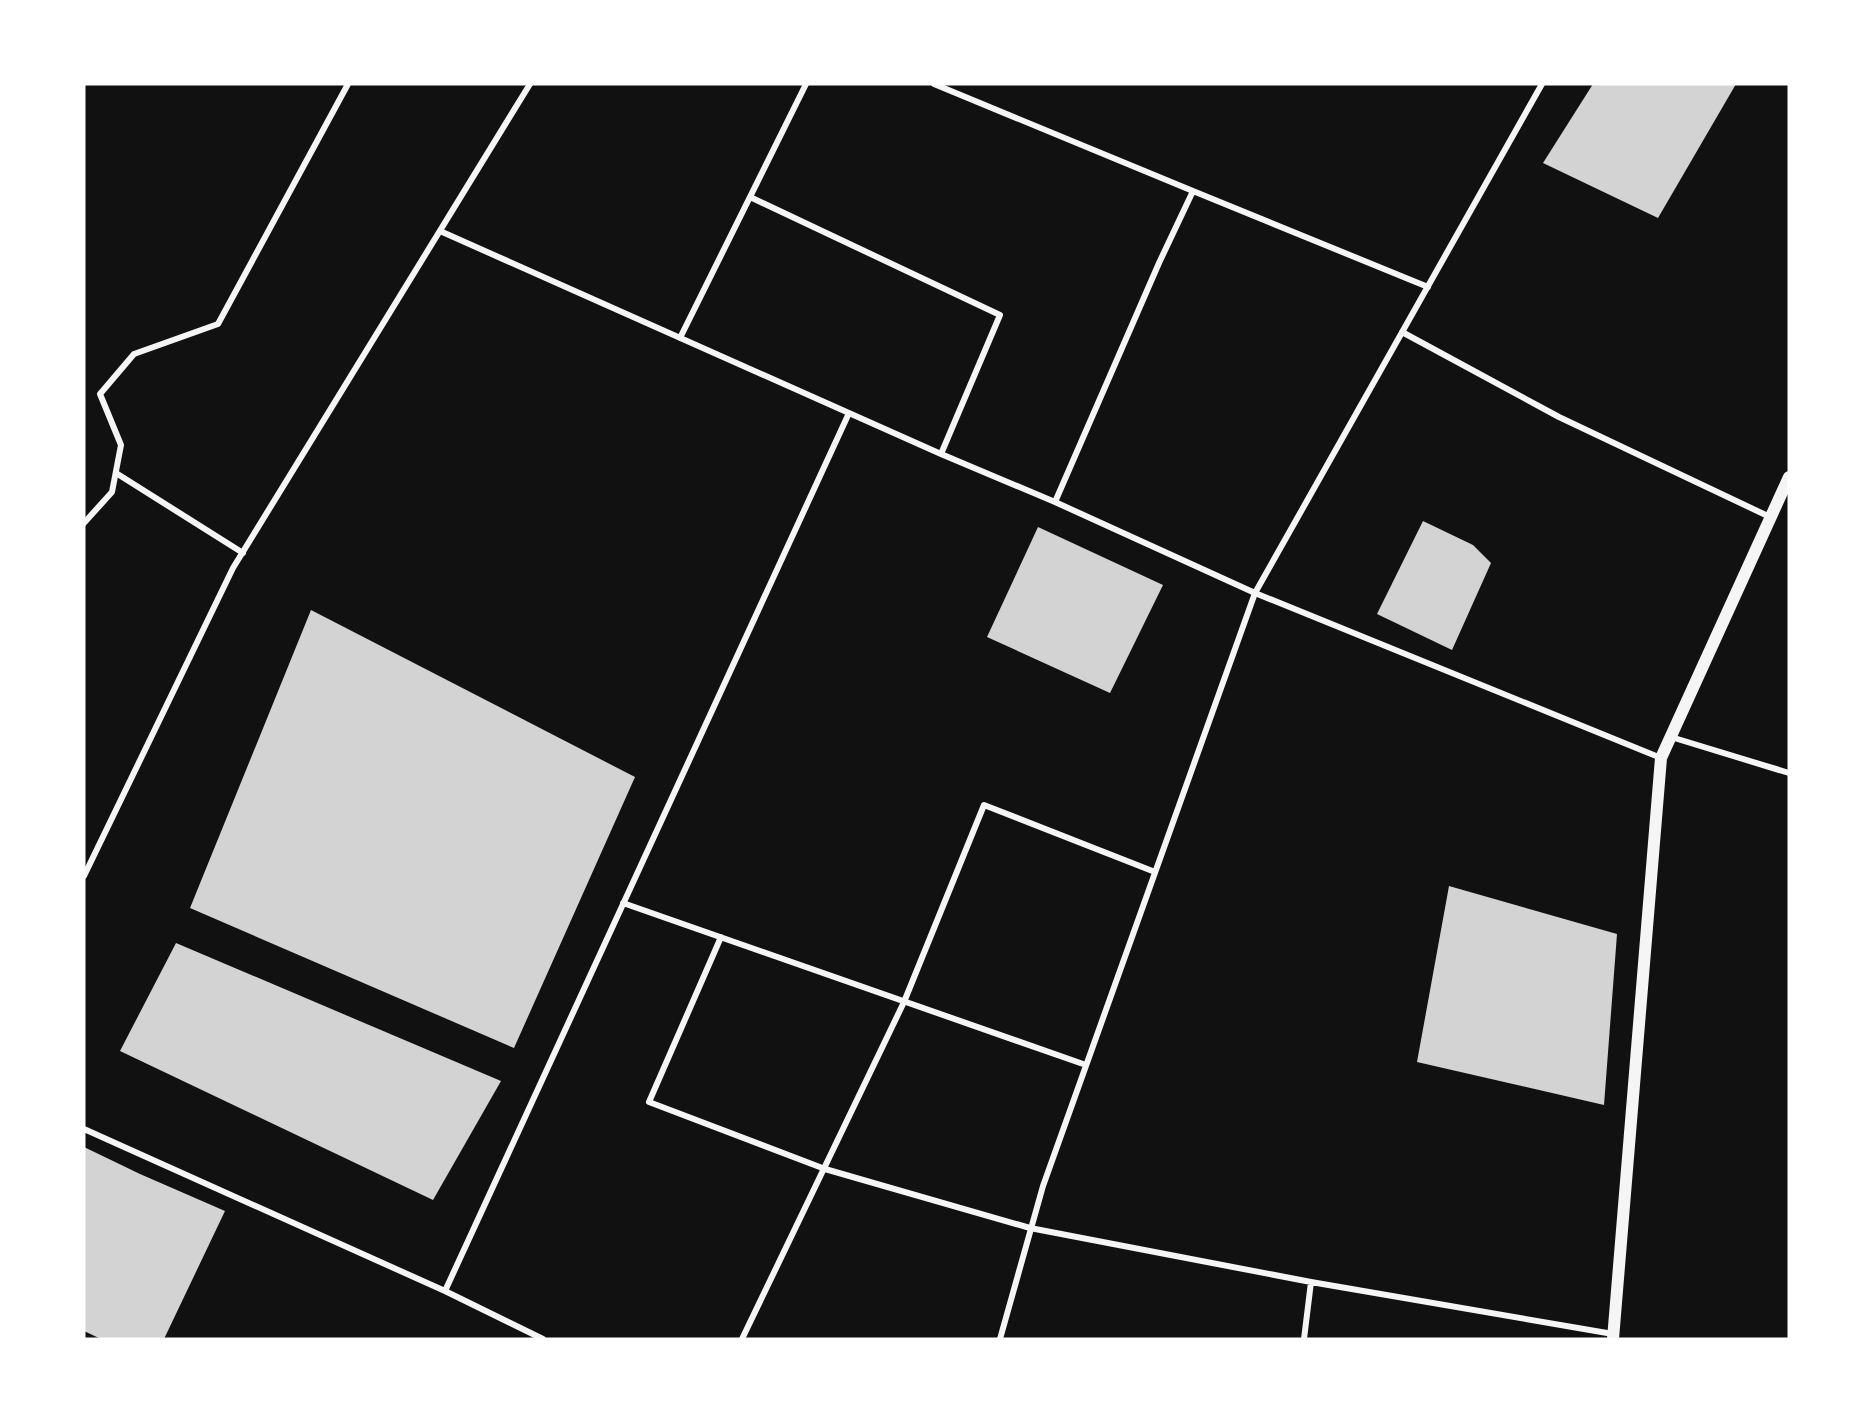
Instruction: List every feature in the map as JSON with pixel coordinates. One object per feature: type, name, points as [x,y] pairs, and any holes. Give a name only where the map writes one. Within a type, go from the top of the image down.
[{"type":"main road","points":[[1613,1336],[1661,758],[1789,477]]},
{"type":"street","points":[[84,523],[112,492],[121,445],[100,394],[134,354],[218,324],[348,84]]},
{"type":"street","points":[[84,876],[228,579],[530,84]]},
{"type":"street","points":[[680,338],[806,84]]},
{"type":"street","points":[[934,84],[1428,287]]},
{"type":"street","points":[[1000,1339],[1042,1186],[1255,593],[1542,84]]},
{"type":"street","points":[[1054,502],[1193,191]]},
{"type":"street","points":[[750,197],[1000,315],[941,454]]},
{"type":"street","points":[[440,231],[1255,593],[1661,758]]},
{"type":"street","points":[[1402,332],[1559,417],[1771,517]]},
{"type":"street","points":[[445,1291],[849,413]]},
{"type":"street","points":[[116,473],[243,553]]},
{"type":"street","points":[[1671,737],[1789,773]]},
{"type":"street","points":[[742,1339],[904,1002],[984,805],[1155,872]]},
{"type":"street","points":[[623,903],[1086,1065]]},
{"type":"street","points":[[721,937],[649,1102],[825,1168],[1030,1228],[1311,1282],[1613,1336]]},
{"type":"street","points":[[84,1129],[445,1291],[543,1339]]},
{"type":"street","points":[[1304,1339],[1311,1282]]},
{"type":"building","points":[[1593,84],[1736,84],[1658,218],[1543,163]]},
{"type":"building","points":[[1423,521],[1473,545],[1491,563],[1452,650],[1377,614]]},
{"type":"building","points":[[1038,527],[1163,585],[1110,693],[987,637]]},
{"type":"building","points":[[311,610],[635,777],[514,1048],[190,908]]},
{"type":"building","points":[[1449,886],[1617,934],[1604,1105],[1417,1062]]},
{"type":"building","points":[[176,943],[501,1081],[433,1200],[120,1051]]},
{"type":"building","points":[[84,1147],[225,1211],[164,1339],[101,1339],[84,1331]]}]
